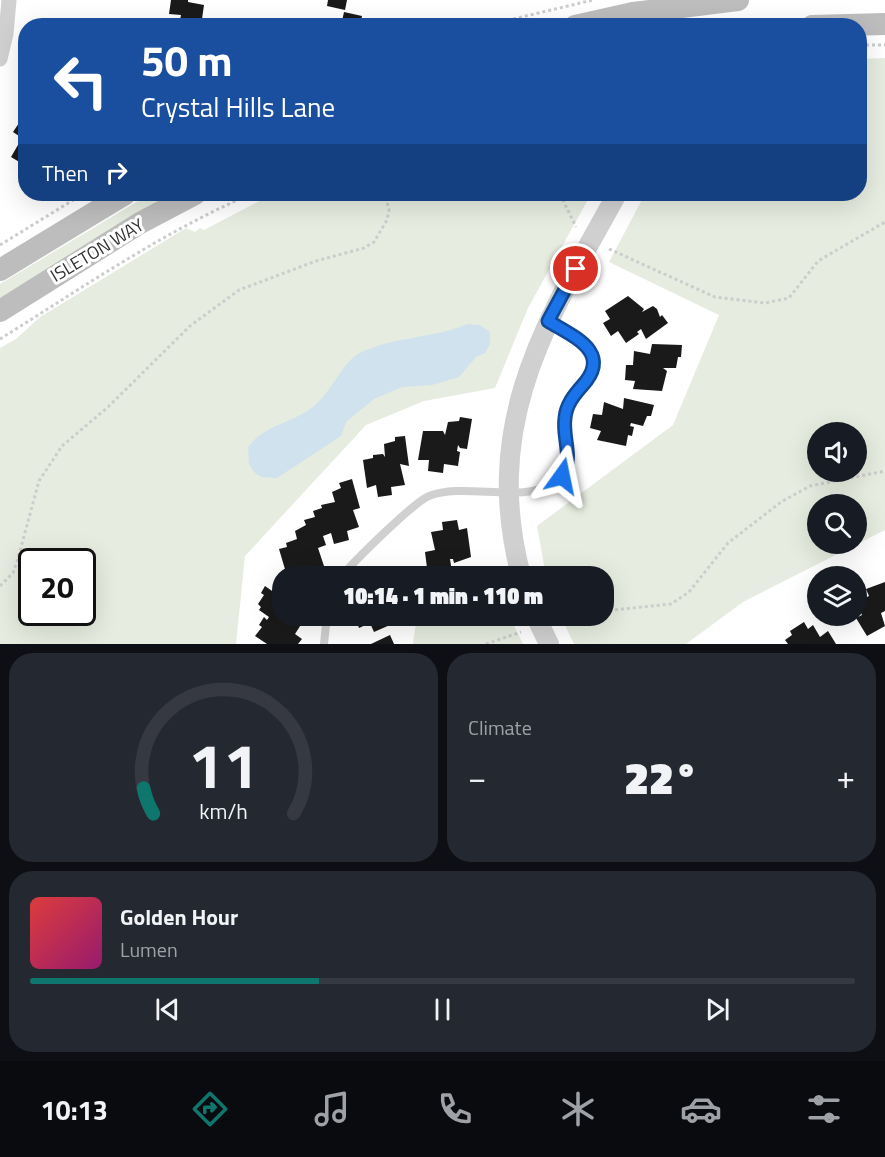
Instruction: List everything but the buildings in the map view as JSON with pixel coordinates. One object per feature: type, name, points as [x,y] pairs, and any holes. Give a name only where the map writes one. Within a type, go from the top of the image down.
[{"type":"main road","points":[[611,18],[633,13],[738,0]]},
{"type":"main road","points":[[867,24],[885,24]]},
{"type":"main road","name":"ISLETON WAY","points":[[0,270],[113,201]]},
{"type":"main road","name":"ISLETON WAY","points":[[0,311],[140,223],[182,201]]},
{"type":"street","points":[[0,59],[6,34],[9,0]]},
{"type":"street","points":[[519,566],[513,536],[510,459],[518,405],[532,357],[548,321],[613,201]]},
{"type":"street","points":[[540,626],[549,644]]},
{"type":"lane","points":[[353,566],[428,496],[511,491],[548,486],[562,476],[567,469],[568,458],[564,419],[568,404],[593,371],[593,357],[585,345],[548,321]]},
{"type":"lane","points":[[324,644],[326,626]]},
{"type":"path","points":[[518,18],[593,0]]},
{"type":"path","points":[[867,45],[885,45]]},
{"type":"path","points":[[0,245],[72,201]]},
{"type":"path","points":[[0,339],[148,247],[234,201]]},
{"type":"path","points":[[0,586],[13,573],[39,481],[62,446],[108,407],[190,326],[239,290],[316,261],[364,248],[374,242],[387,220],[389,210],[387,201]]},
{"type":"path","points":[[563,201],[576,228]]},
{"type":"path","points":[[609,249],[716,297],[765,303],[789,298],[818,261],[885,222]]},
{"type":"path","points":[[614,609],[671,604],[689,592],[728,543],[780,502],[810,486],[885,471]]},
{"type":"path","points":[[486,644],[521,632]]},
{"type":"shaded area","points":[[885,58],[885,530],[867,539],[867,494],[807,494],[807,554],[838,554],[814,566],[807,566],[807,570],[743,602],[686,644],[574,644],[565,626],[614,626],[614,566],[544,566],[537,526],[673,425],[719,315],[609,262],[641,201],[867,201],[867,59]]},
{"type":"shaded area","points":[[138,201],[164,201],[0,299],[0,284]]},
{"type":"shaded area","points":[[260,201],[587,201],[528,308],[495,388],[424,401],[366,425],[245,556],[236,644],[0,644],[0,348],[16,339],[40,317],[186,228],[195,232],[200,228],[204,230]]},
{"type":"shaded area","points":[[415,626],[514,626],[523,644],[413,644]]},
{"type":"water","points":[[468,324],[480,325],[490,332],[490,344],[485,353],[476,357],[459,377],[432,385],[402,387],[374,399],[346,422],[341,436],[277,478],[261,477],[254,472],[249,464],[248,447],[270,429],[317,404],[352,358],[371,348]]},
{"type":"route","points":[[562,476],[567,469],[568,458],[564,419],[568,404],[589,378],[595,364],[591,352],[585,345],[548,321],[576,269]]}]
